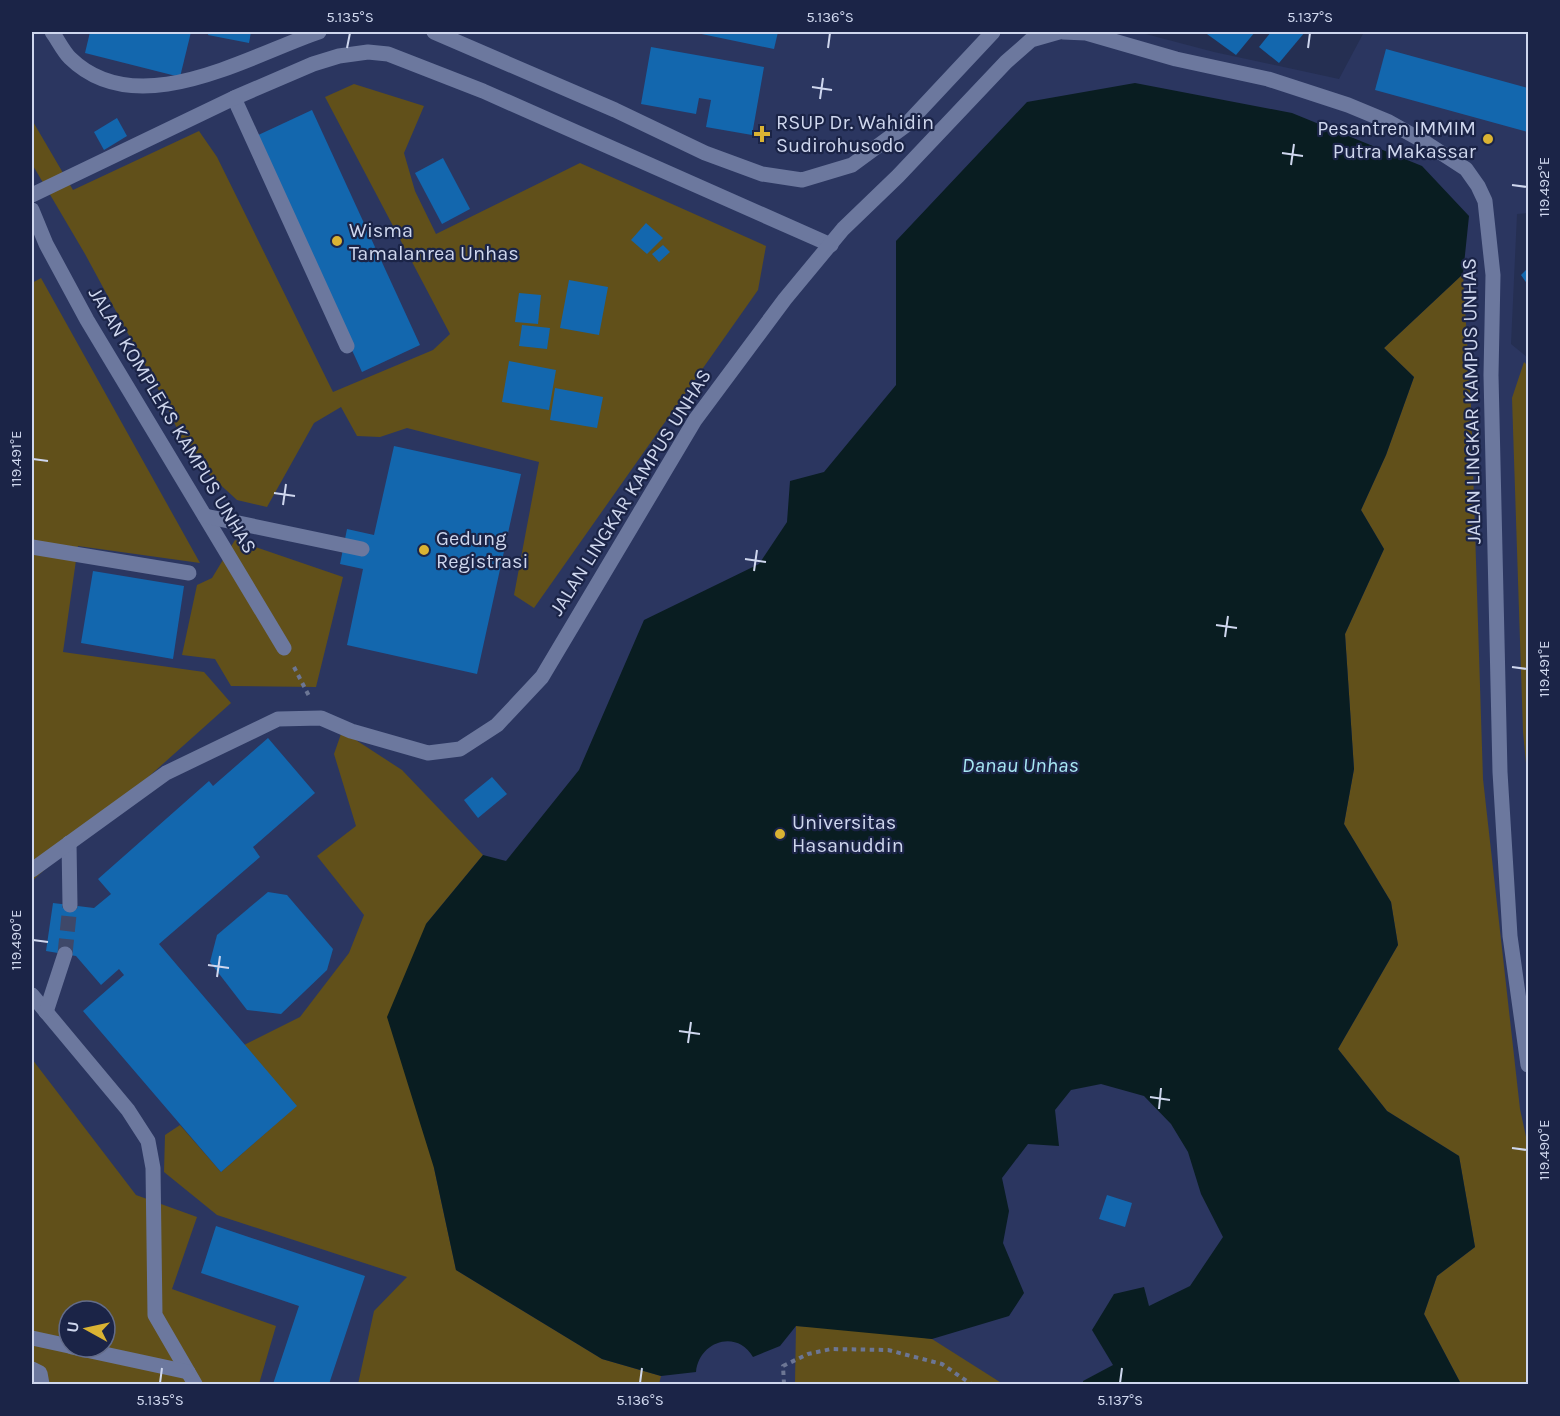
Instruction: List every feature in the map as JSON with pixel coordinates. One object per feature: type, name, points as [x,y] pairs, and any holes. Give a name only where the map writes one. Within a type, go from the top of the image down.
[{"type":"lane","points":[[52,32],[68,57],[79,66],[119,85],[132,88],[184,81],[206,75],[319,32]]},
{"type":"lane","points":[[434,32],[615,110],[705,153],[762,174],[802,180],[852,165],[905,126],[993,32]]},
{"type":"lane","name":"JALAN LINGKAR KAMPUS UNHAS","points":[[321,718],[351,731],[428,753],[451,751],[497,725],[542,677],[695,420],[785,299],[851,221],[898,176],[1006,62],[1031,40],[1061,32],[1086,33],[1176,59],[1268,79],[1348,105],[1389,122],[1466,169],[1485,201],[1493,275],[1491,375],[1500,772],[1510,936],[1528,1065]]},
{"type":"lane","points":[[32,195],[234,98],[339,56],[368,52],[388,54],[483,91],[666,174],[831,245]]},
{"type":"lane","points":[[234,98],[347,346]]},
{"type":"lane","name":"JALAN KOMPLEKS KAMPUS UNHAS","points":[[32,210],[46,244],[87,320],[284,648]]},
{"type":"lane","points":[[205,516],[362,549]]},
{"type":"lane","points":[[32,548],[189,573]]},
{"type":"lane","points":[[32,870],[166,773],[184,763],[278,719],[321,718]]},
{"type":"lane","points":[[69,843],[70,905]]},
{"type":"lane","points":[[46,1012],[66,954]]},
{"type":"lane","points":[[32,995],[128,1110],[148,1141],[153,1168],[155,1315],[192,1378]]},
{"type":"lane","points":[[32,1338],[57,1344]]},
{"type":"lane","points":[[117,1359],[192,1378]]},
{"type":"lane","points":[[38,1375],[52,1384]]},
{"type":"path","points":[[284,648],[321,718]]},
{"type":"path","points":[[784,1384],[783,1366],[808,1354],[831,1349],[888,1350],[942,1364],[971,1384]]},
{"type":"shaded area","name":"Universitas Hasanuddin","points":[[32,32],[1138,32],[1214,52],[1339,79],[1364,32],[1528,32],[1528,213],[1517,214],[1511,344],[1528,358],[1528,1384],[32,1384]]},
{"type":"shaded area","points":[[354,84],[424,106],[404,153],[415,191],[436,234],[580,163],[766,246],[758,290],[534,608],[514,595],[539,462],[407,428],[380,437],[357,436],[341,407],[314,423],[267,507],[237,500],[190,457],[164,400],[85,254],[32,164],[32,120],[73,190],[199,131],[217,157],[333,392],[433,350],[450,334],[325,97]]},
{"type":"shaded area","points":[[1463,274],[1471,406],[1483,779],[1520,1109],[1528,1146],[1528,1384],[1461,1384],[1424,1314],[1437,1276],[1475,1247],[1459,1156],[1387,1111],[1338,1049],[1398,945],[1391,902],[1344,824],[1354,769],[1345,634],[1384,549],[1361,510],[1386,455],[1414,377],[1384,348]]},
{"type":"shaded area","points":[[41,278],[200,563],[78,546],[63,652],[204,672],[231,703],[32,881],[32,283]]},
{"type":"shaded area","points":[[1524,362],[1528,366],[1528,784],[1523,732],[1512,398]]},
{"type":"shaded area","points":[[235,540],[343,577],[316,687],[231,686],[215,659],[182,655],[197,585],[212,578]]},
{"type":"shaded area","points":[[342,731],[402,770],[483,855],[426,924],[434,1168],[456,1270],[602,1359],[661,1376],[659,1384],[358,1384],[374,1311],[407,1277],[217,1215],[164,1172],[165,1135],[180,1125],[221,1172],[296,1106],[244,1045],[300,1017],[349,953],[364,915],[317,856],[356,826],[334,754]]},
{"type":"shaded area","points":[[32,1059],[136,1195],[197,1217],[172,1289],[276,1326],[259,1384],[32,1384]]},
{"type":"shaded area","points":[[796,1326],[861,1329],[932,1339],[1003,1384],[795,1384]]},
{"type":"water","name":"Danau Unhas","points":[[1135,83],[1292,113],[1422,166],[1469,216],[1463,274],[1384,348],[1414,377],[1386,455],[1361,510],[1384,549],[1345,634],[1354,769],[1344,824],[1391,902],[1398,945],[1338,1049],[1387,1111],[1459,1156],[1475,1247],[1437,1276],[1424,1314],[1461,1384],[1083,1384],[1083,1381],[1113,1365],[1092,1330],[1114,1294],[1144,1287],[1149,1306],[1190,1286],[1223,1237],[1201,1194],[1188,1152],[1171,1124],[1144,1096],[1101,1084],[1071,1090],[1055,1110],[1059,1146],[1028,1144],[1002,1178],[1009,1211],[1003,1243],[1024,1293],[1009,1316],[932,1339],[796,1326],[780,1346],[753,1357],[746,1348],[738,1343],[720,1342],[711,1346],[704,1353],[696,1372],[661,1376],[602,1359],[456,1270],[434,1168],[387,1017],[426,924],[483,855],[506,861],[579,770],[644,620],[759,564],[787,522],[790,481],[824,472],[896,385],[896,241],[1027,102]]},
{"type":"building","points":[[90,32],[191,32],[180,77],[85,53]]},
{"type":"building","points":[[209,32],[251,32],[249,43],[208,35]]},
{"type":"building","points":[[692,32],[778,32],[774,49]]},
{"type":"building","points":[[1209,32],[1255,32],[1236,55],[1207,34]]},
{"type":"building","points":[[1271,32],[1305,32],[1279,63],[1259,47]]},
{"type":"building","points":[[651,47],[764,67],[752,135],[706,127],[711,100],[699,98],[696,114],[641,104]]},
{"type":"building","points":[[1386,49],[1528,88],[1528,132],[1375,90]]},
{"type":"building","name":"Wisma Tamalanrea Unhas","points":[[312,110],[420,345],[362,372],[254,137]]},
{"type":"building","points":[[117,118],[127,136],[104,150],[94,132]]},
{"type":"building","points":[[443,158],[470,209],[442,224],[415,173]]},
{"type":"building","points":[[646,223],[663,238],[647,254],[631,240]]},
{"type":"building","points":[[663,245],[670,252],[659,262],[652,254]]},
{"type":"building","points":[[1528,268],[1528,285],[1521,275]]},
{"type":"building","points":[[569,280],[608,287],[599,335],[560,328]]},
{"type":"building","points":[[519,293],[541,295],[538,324],[515,322]]},
{"type":"building","points":[[522,325],[550,328],[547,349],[519,346]]},
{"type":"building","points":[[509,361],[556,370],[549,410],[502,402]]},
{"type":"building","points":[[555,388],[603,397],[597,428],[550,420]]},
{"type":"building","name":"Gedung Registrasi","points":[[394,446],[521,474],[477,674],[347,645],[363,569],[340,564],[347,529],[374,535]]},
{"type":"building","points":[[93,571],[184,586],[173,659],[81,643]]},
{"type":"building","points":[[268,738],[315,793],[253,847],[260,857],[159,944],[297,1106],[221,1172],[83,1011],[124,975],[119,969],[101,985],[76,956],[46,951],[53,903],[94,908],[111,894],[98,879],[209,781],[213,786]]},
{"type":"building","points":[[492,777],[507,794],[478,818],[464,800]]},
{"type":"building","points":[[268,892],[287,895],[333,949],[327,970],[281,1014],[247,1010],[210,962],[217,935]]},
{"type":"building","points":[[1107,1195],[1132,1203],[1125,1227],[1099,1219]]},
{"type":"building","points":[[216,1226],[365,1276],[329,1384],[273,1384],[299,1306],[201,1273]]},
{"type":"tunnel","points":[[65,954],[70,905]]},
{"type":"place","name":"RSUP Dr. Wahidin Sudirohusodo","points":[[762,134]]},
{"type":"place","name":"Pesantren IMMIM Putra Makassar","points":[[1488,139]]},
{"type":"place","name":"Wisma Tamalanrea Unhas","points":[[337,241]]},
{"type":"place","name":"Gedung Registrasi","points":[[424,550]]},
{"type":"place","name":"Universitas Hasanuddin","points":[[780,834]]}]
